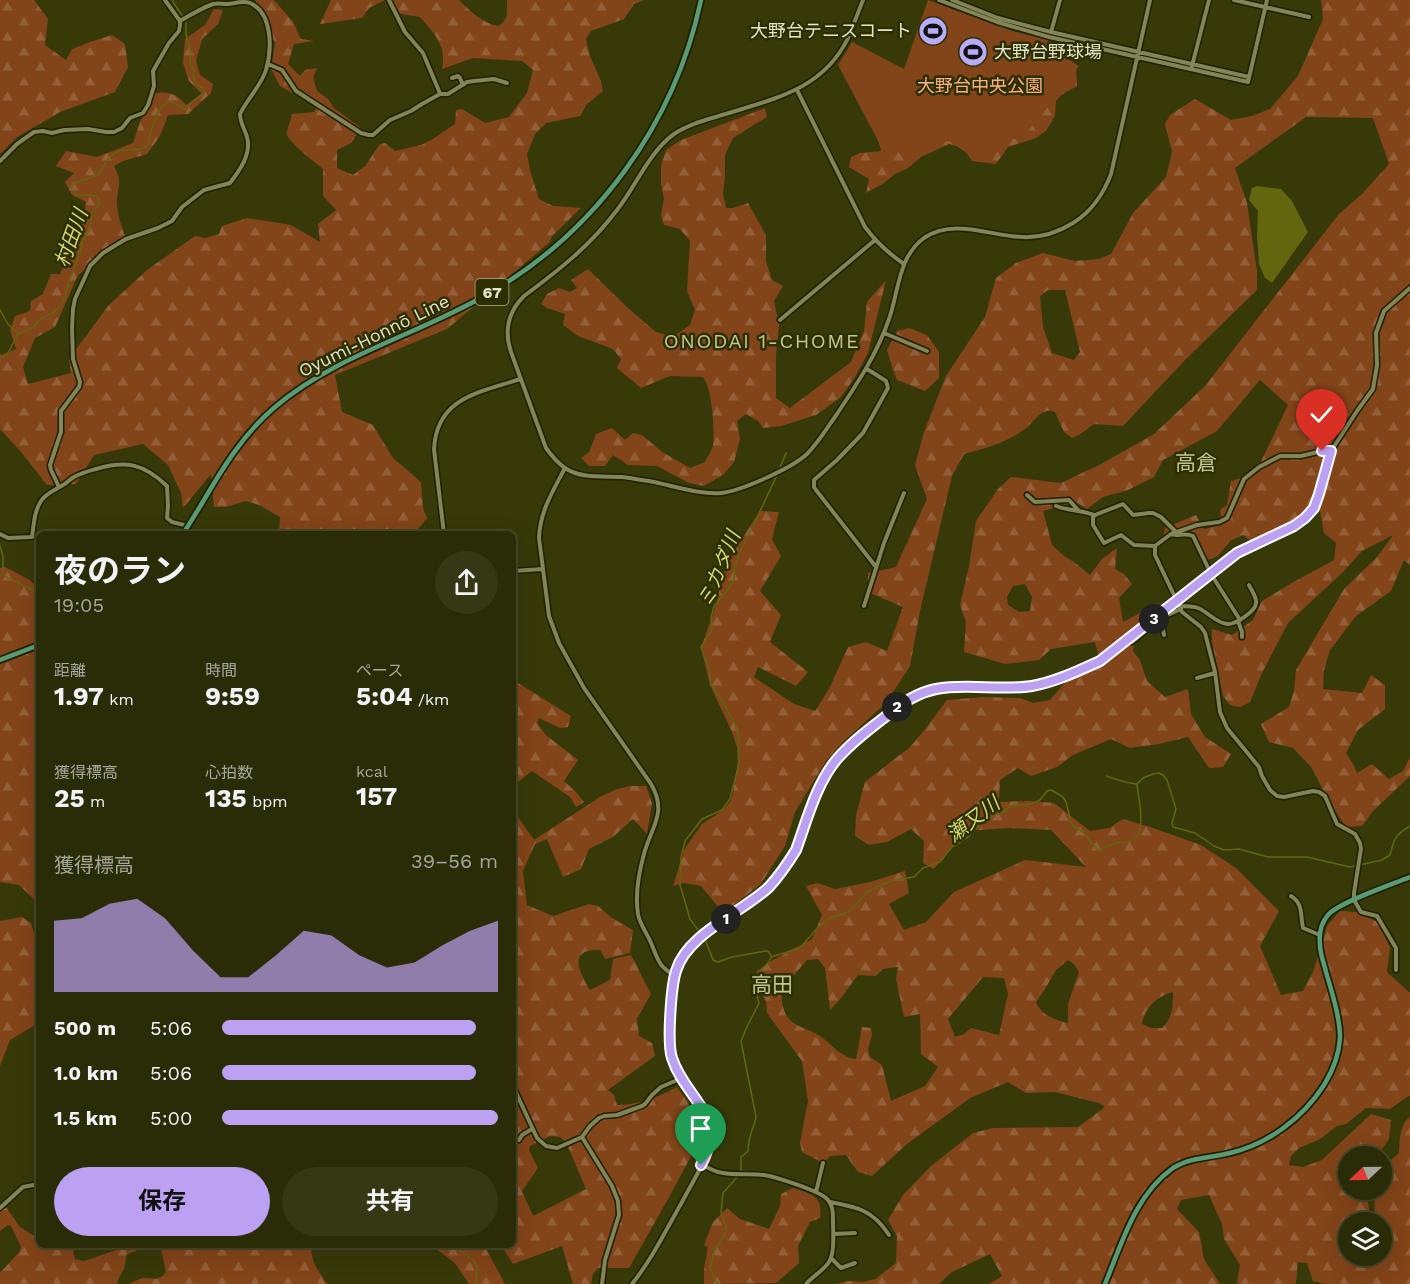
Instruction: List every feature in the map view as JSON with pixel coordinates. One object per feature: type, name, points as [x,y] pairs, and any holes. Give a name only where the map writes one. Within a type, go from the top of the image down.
[{"type":"main road","name":"Oyumi-Honnō Line","points":[[185,531],[246,436],[273,408],[296,390],[349,360],[455,312],[486,295],[537,262],[578,226],[612,188],[648,136],[663,109],[696,25],[701,0]]},
{"type":"main road","points":[[0,660],[36,646]]},
{"type":"main road","points":[[1105,1284],[1136,1210],[1168,1172],[1186,1162],[1244,1149],[1280,1131],[1296,1118],[1324,1085],[1337,1056],[1340,1037],[1335,1006],[1320,950],[1322,927],[1328,915],[1340,906],[1410,877]]},
{"type":"street","points":[[0,161],[17,144],[34,132],[52,133],[88,129],[114,132],[122,128],[130,118],[143,112],[148,105],[154,86],[153,70],[168,44],[179,31],[180,21],[165,0]]},
{"type":"street","points":[[389,0],[405,32],[423,53],[440,94]]},
{"type":"street","points":[[863,0],[847,40],[834,60],[819,75],[797,90],[685,128],[663,143],[617,211],[590,242],[568,263],[517,303],[509,319],[507,341],[546,448],[565,468],[586,476],[642,480],[707,493],[722,493],[735,490],[791,466],[806,454],[824,433],[867,369],[884,333],[904,264],[916,245],[930,234],[960,228],[1016,237],[1034,237],[1059,231],[1081,218],[1098,199],[1108,182],[1113,165],[1150,0]]},
{"type":"street","points":[[939,0],[996,22],[1049,37],[1137,58],[1192,67]]},
{"type":"street","points":[[952,0],[998,18],[1248,80],[1267,0]]},
{"type":"street","points":[[1051,32],[1060,0]]},
{"type":"street","points":[[1192,67],[1209,0]]},
{"type":"street","points":[[1234,0],[1309,17]]},
{"type":"street","points":[[59,487],[51,465],[61,432],[61,411],[79,387],[80,382],[73,358],[73,309],[75,299],[90,266],[103,253],[126,239],[172,221],[182,207],[204,190],[230,183],[243,163],[248,150],[248,139],[240,120],[240,114],[262,80],[268,64],[270,44],[268,27],[261,13],[250,3],[214,3],[180,21]]},
{"type":"street","points":[[268,64],[282,70],[297,91],[361,133],[369,135],[397,117],[440,94],[448,94],[462,85],[492,79],[507,83]]},
{"type":"street","points":[[452,78],[458,76],[462,85]]},
{"type":"street","points":[[797,90],[861,218],[875,240],[890,255],[904,264]]},
{"type":"street","points":[[780,320],[875,240]]},
{"type":"street","points":[[632,1284],[651,1257],[707,1154],[710,1143],[709,1126],[705,1113],[682,1078],[672,1059],[670,1047],[675,975],[682,957],[692,945],[774,881],[796,850],[825,778],[836,760],[855,740],[898,706],[935,689],[1031,686],[1052,681],[1100,661],[1237,553],[1294,526],[1305,518],[1314,508],[1331,451],[1373,389],[1377,365],[1376,333],[1384,311],[1410,288]]},
{"type":"street","points":[[884,333],[927,351]]},
{"type":"street","points":[[867,369],[886,381],[888,388],[863,433],[814,480],[814,485],[876,567]]},
{"type":"street","points":[[442,531],[434,449],[434,438],[441,420],[460,401],[520,379]]},
{"type":"street","points":[[1094,516],[1093,525],[1104,543],[1121,535],[1134,545],[1155,546],[1173,533],[1227,518],[1244,479],[1273,459],[1287,455],[1301,456],[1331,451]]},
{"type":"street","points":[[0,534],[8,538],[32,537],[35,513],[41,500],[50,492],[79,474],[108,465],[126,464],[152,473],[167,486],[167,518],[183,525],[190,531]]},
{"type":"street","points":[[565,468],[548,499],[540,527],[539,538],[549,616],[559,643],[584,688],[657,796],[656,823],[641,864],[638,912],[641,925],[650,939],[660,964],[675,975]]},
{"type":"street","points":[[864,606],[892,521],[904,493]]},
{"type":"street","points":[[1028,495],[1035,502],[1069,500],[1079,511]]},
{"type":"street","points":[[1056,506],[1094,516],[1123,504],[1133,515],[1149,513],[1161,517],[1173,535],[1190,534],[1193,536],[1211,574],[1239,620],[1242,637]]},
{"type":"street","points":[[1155,546],[1155,555],[1182,612],[1205,633],[1215,674],[1220,712],[1227,728],[1259,767],[1270,790],[1277,796],[1284,797],[1319,792],[1325,796],[1337,824],[1357,837],[1361,849],[1354,900],[1361,912],[1377,916],[1389,935],[1396,948],[1396,970]]},
{"type":"street","points":[[516,571],[543,569]]},
{"type":"street","points":[[1132,642],[1161,618],[1180,607],[1198,608],[1227,624],[1239,620],[1257,604],[1249,585]]},
{"type":"street","points":[[1161,618],[1164,635]]},
{"type":"street","points":[[1197,678],[1215,674]]},
{"type":"street","points":[[1291,896],[1301,907],[1303,928],[1320,935]]},
{"type":"street","points":[[516,1093],[539,1141],[548,1148],[560,1148],[582,1137],[599,1118],[617,1115],[642,1106],[661,1088],[682,1078]]},
{"type":"street","points":[[519,1140],[522,1135],[532,1129]]},
{"type":"street","points":[[582,1137],[612,1186],[618,1201],[619,1215],[605,1260],[602,1284]]},
{"type":"street","points":[[816,1192],[823,1163]]},
{"type":"street","points":[[701,1165],[717,1172],[773,1177],[825,1196],[832,1209],[831,1257],[827,1265],[806,1284]]},
{"type":"street","points":[[0,1208],[23,1187],[36,1185]]},
{"type":"street","points":[[830,1202],[854,1206],[866,1211],[875,1217],[889,1235]]},
{"type":"street","points":[[833,1234],[855,1233]]},
{"type":"street","points":[[831,1257],[841,1268],[855,1263]]},
{"type":"green space","points":[[0,0],[34,0],[48,19],[45,45],[66,60],[72,49],[112,35],[125,44],[128,67],[115,92],[60,112],[17,137],[0,154]]},
{"type":"green space","points":[[255,0],[274,0],[293,22],[301,39],[314,41],[294,44],[288,64],[300,76],[305,70],[317,68],[313,78],[317,91],[328,99],[334,108],[361,128],[351,143],[337,150],[337,168],[353,175],[365,166],[380,144],[385,143],[395,151],[421,145],[433,139],[455,124],[456,110],[462,109],[485,123],[509,117],[527,93],[533,70],[522,61],[473,58],[442,69],[443,53],[430,29],[420,17],[396,13],[385,0],[459,0],[482,19],[498,26],[506,18],[507,0],[644,0],[634,4],[624,19],[591,31],[586,39],[603,91],[586,105],[580,116],[546,123],[535,134],[527,154],[539,199],[553,206],[581,208],[552,236],[550,242],[447,329],[335,375],[342,412],[373,425],[393,458],[421,482],[423,508],[427,518],[416,531],[279,531],[280,517],[259,505],[246,501],[226,507],[214,507],[211,474],[183,508],[181,493],[168,465],[143,444],[94,455],[76,484],[47,485],[0,429],[0,353],[1,355],[16,349],[10,330],[15,316],[30,311],[31,301],[43,294],[51,274],[60,274],[83,220],[86,202],[72,195],[65,182],[74,173],[56,166],[66,151],[97,157],[133,143],[140,122],[155,93],[172,94],[186,105],[202,94],[189,81],[183,63],[185,39],[205,25],[214,9],[223,10],[218,24],[202,39],[196,61],[200,75],[213,84],[211,93],[188,114],[168,115],[160,136],[147,154],[114,166],[119,182],[117,199],[120,222],[126,239],[78,275],[55,327],[35,338],[23,367],[28,384],[71,373],[69,358],[108,306],[147,270],[195,236],[205,238],[219,234],[222,226],[247,218],[291,225],[320,242],[318,224],[336,210],[323,196],[323,169],[297,147],[287,134],[292,114],[314,112],[317,107],[280,86],[271,69],[275,43]]},
{"type":"green space","points":[[331,0],[385,0],[369,8],[362,18],[320,24]]},
{"type":"green space","name":"大野台中央公園","points":[[928,0],[1012,31],[1068,45],[1064,57],[1079,66],[1026,133],[973,158],[950,141],[884,152],[838,65],[852,42],[904,69]]},
{"type":"green space","points":[[1321,0],[1410,0],[1410,565],[1404,560],[1391,591],[1356,616],[1330,650],[1324,670],[1323,689],[1362,693],[1371,675],[1385,685],[1385,709],[1358,730],[1346,753],[1357,773],[1372,764],[1389,779],[1403,771],[1410,757],[1410,776],[1373,811],[1362,826],[1346,827],[1328,800],[1312,768],[1293,748],[1269,742],[1261,724],[1289,707],[1294,691],[1296,670],[1344,589],[1378,556],[1393,535],[1362,551],[1342,573],[1288,623],[1250,702],[1240,707],[1230,705],[1223,696],[1212,642],[1212,629],[1232,635],[1253,620],[1262,601],[1334,560],[1336,543],[1324,533],[1319,506],[1291,532],[1252,542],[1243,535],[1230,541],[1218,556],[1207,560],[1191,531],[1163,536],[1165,528],[1196,515],[1204,529],[1222,525],[1220,510],[1227,505],[1231,481],[1255,474],[1288,405],[1260,380],[1217,431],[1163,460],[1154,477],[1128,490],[1103,497],[1087,509],[1076,502],[1043,511],[1052,545],[1090,575],[1102,559],[1117,548],[1115,569],[1124,574],[1132,584],[1119,598],[1123,622],[1140,613],[1133,651],[1140,660],[1147,681],[1165,697],[1188,689],[1191,714],[1205,737],[1231,754],[1223,767],[1209,768],[1188,737],[1130,748],[1111,739],[1073,755],[1057,767],[1031,776],[1018,768],[1000,780],[999,802],[1054,803],[1090,831],[1109,828],[1123,819],[1201,845],[1236,868],[1279,911],[1260,946],[1281,995],[1303,991],[1313,972],[1327,926],[1340,911],[1357,912],[1377,922],[1390,947],[1387,972],[1410,993],[1410,1095],[1390,1109],[1366,1108],[1346,1124],[1337,1126],[1320,1139],[1299,1148],[1291,1156],[1289,1165],[1303,1167],[1322,1160],[1371,1114],[1391,1120],[1389,1139],[1384,1146],[1338,1146],[1338,1200],[1368,1200],[1370,1212],[1338,1212],[1338,1266],[1392,1266],[1392,1212],[1375,1212],[1374,1200],[1392,1200],[1392,1159],[1399,1153],[1402,1128],[1410,1117],[1410,1284],[1325,1284],[1313,1281],[1307,1263],[1298,1262],[1295,1284],[1238,1284],[1240,1265],[1224,1239],[1222,1224],[1209,1195],[1181,1200],[1177,1209],[1199,1232],[1204,1259],[1220,1284],[989,1284],[1002,1276],[990,1254],[952,1272],[939,1284],[835,1284],[875,1279],[896,1263],[897,1236],[888,1220],[903,1195],[931,1166],[973,1133],[992,1128],[1078,1127],[1105,1107],[1099,1103],[1055,1092],[1026,1093],[1008,1082],[970,1098],[907,1144],[872,1176],[858,1172],[846,1155],[830,1156],[823,1163],[802,1152],[800,1143],[808,1101],[802,1061],[767,1013],[757,971],[812,939],[822,915],[806,886],[817,883],[835,889],[870,882],[905,871],[909,893],[889,904],[904,930],[926,922],[954,892],[1025,860],[1086,867],[1051,830],[1009,828],[965,831],[934,869],[923,863],[924,841],[911,829],[887,842],[869,845],[855,836],[856,815],[865,782],[910,747],[947,700],[983,697],[1020,698],[1033,703],[1050,700],[1079,666],[1099,657],[1095,642],[1051,649],[1039,660],[1005,664],[964,652],[966,622],[960,605],[976,521],[998,489],[1011,477],[1061,483],[1101,464],[1154,434],[1205,386],[1339,214],[1363,193],[1389,164],[1373,118],[1306,117],[1235,168],[1247,203],[1257,271],[1257,290],[1185,360],[1123,426],[1094,424],[1072,438],[1064,432],[1055,412],[1046,411],[1011,438],[964,454],[952,476],[920,611],[910,666],[886,703],[843,742],[826,761],[795,812],[785,846],[760,885],[723,913],[701,886],[684,883],[673,886],[684,850],[702,824],[723,810],[733,794],[739,753],[710,685],[701,648],[715,608],[724,572],[760,511],[779,512],[772,539],[781,556],[760,591],[781,615],[770,642],[808,672],[796,686],[758,667],[754,677],[794,704],[815,711],[829,689],[848,647],[866,642],[887,651],[903,607],[868,592],[868,573],[896,567],[927,499],[915,465],[924,432],[946,376],[985,317],[996,278],[1016,263],[1043,253],[1075,261],[1099,259],[1111,254],[1133,213],[1166,177],[1172,152],[1165,124],[1170,115],[1195,99],[1231,120],[1252,116],[1270,109],[1298,76],[1323,19]],"holes":[[[1048,290],[1065,290],[1080,352],[1074,360],[1052,353],[1043,327],[1040,296]],[[1025,584],[1032,597],[1030,611],[1019,612],[1008,605],[1007,597],[1013,586]],[[818,959],[825,968],[830,1010],[858,975],[876,976],[883,969],[898,967],[896,979],[904,1017],[920,1014],[921,1054],[938,1067],[925,1086],[891,1101],[882,1065],[870,1057],[868,1049],[872,1035],[871,1028],[862,1027],[856,1059],[845,1056],[820,1036],[791,1021],[783,1008],[783,981],[794,975],[807,960]],[[1068,960],[1079,972],[1068,1004],[1068,1023],[1049,1016],[1038,1007],[1036,1002],[1056,970]],[[983,977],[1004,978],[1008,994],[999,1035],[971,1028],[955,1037],[948,1019]],[[1173,992],[1172,1011],[1166,1024],[1162,1028],[1151,1028],[1142,1024],[1149,1007],[1162,996]]]},
{"type":"green space","points":[[1076,66],[1077,86],[1061,95],[1056,101],[1055,116],[1046,131],[1036,138],[1008,147],[996,164],[972,161],[963,148],[949,144],[921,157],[908,168],[866,193],[869,179],[849,167],[851,157],[860,153],[881,151],[876,128]]},
{"type":"green space","points":[[765,108],[767,117],[733,138],[725,155],[723,193],[726,208],[748,203],[766,235],[766,261],[772,280],[783,286],[774,301],[779,325],[776,398],[790,408],[851,362],[864,331],[867,302],[886,280],[868,353],[841,397],[816,415],[781,426],[763,428],[758,421],[746,414],[737,421],[740,439],[734,462],[723,475],[704,486],[689,483],[657,466],[628,465],[613,455],[605,466],[589,466],[581,458],[589,452],[596,434],[612,428],[625,440],[633,433],[642,435],[662,452],[690,468],[705,462],[714,438],[709,390],[703,377],[670,376],[641,388],[617,368],[621,359],[613,349],[578,336],[563,325],[565,314],[541,304],[547,294],[559,288],[570,292],[577,288],[571,280],[588,269],[656,332],[673,337],[690,325],[695,310],[687,291],[690,241],[680,229],[664,225],[661,215],[664,199],[661,165],[666,150],[681,140]]},
{"type":"green space","points":[[909,328],[927,335],[939,352],[939,378],[925,391],[897,380],[887,350],[897,331]]},
{"type":"green space","points":[[5,567],[36,586],[36,901],[19,885],[0,882],[0,568]]},
{"type":"green space","points":[[516,679],[518,683],[571,716],[568,727],[560,728],[539,718],[537,723],[546,735],[578,760],[564,781],[584,802],[576,807],[570,797],[532,771],[516,784]]},
{"type":"green space","points":[[646,786],[652,803],[647,834],[633,819],[613,837],[589,849],[581,869],[563,877],[547,839],[535,844],[523,871],[527,905],[553,916],[589,904],[598,906],[612,918],[633,930],[630,953],[605,959],[600,950],[590,950],[579,957],[578,963],[590,990],[610,980],[613,959],[631,955],[651,994],[637,1019],[639,1036],[652,1043],[655,1056],[608,1090],[614,1095],[617,1105],[648,1100],[677,1087],[689,1104],[684,1122],[696,1147],[629,1268],[598,1268],[593,1274],[591,1284],[573,1284],[562,1246],[513,1264],[503,1248],[516,1248],[516,814],[534,840],[600,797],[617,789]],"holes":[[[550,1136],[560,1137],[566,1142],[586,1189],[533,1216],[522,1191],[538,1168],[529,1150],[530,1146]]]},
{"type":"green space","points":[[22,917],[31,923],[36,940],[36,1025],[10,1040],[0,1066],[0,921]]},
{"type":"green space","points":[[793,1188],[814,1197],[820,1204],[820,1218],[810,1222],[798,1246],[799,1263],[776,1283],[704,1284],[708,1247],[704,1245],[713,1222],[727,1208],[740,1219],[769,1229],[780,1206],[781,1194]]},
{"type":"green space","points":[[6,1207],[20,1227],[36,1237],[36,1248],[73,1248],[75,1259],[84,1261],[119,1248],[138,1248],[136,1251],[127,1254],[118,1284],[0,1284],[0,1273],[21,1247],[11,1226],[8,1225],[0,1231],[0,1208]]},
{"type":"green space","points":[[311,1248],[314,1262],[327,1284],[129,1284],[143,1278],[158,1278],[166,1272],[161,1249]]},
{"type":"green space","points":[[435,1248],[486,1248],[505,1284],[469,1284],[455,1263]]},
{"type":"shaded area","points":[[1257,186],[1281,189],[1292,201],[1308,232],[1272,283],[1265,278],[1259,264],[1258,211],[1249,200],[1252,188]]},
{"type":"waterway","name":"村田川","points":[[173,0],[183,17]]},
{"type":"waterway","name":"村田川","points":[[0,358],[7,355],[18,334],[34,327],[40,319],[53,313],[64,299],[82,242],[90,229],[91,216],[100,203],[98,197],[76,195],[71,189],[74,183],[98,175],[108,159],[117,152],[140,149],[149,144],[155,119],[166,103],[171,102],[184,109],[204,92],[193,77],[186,21]]},
{"type":"waterway","points":[[0,310],[8,324],[17,333]]},
{"type":"waterway","name":"ミカダ川","points":[[779,470],[786,453]]},
{"type":"waterway","name":"ミカダ川","points":[[771,956],[766,951],[718,962],[713,960],[705,939],[690,919],[680,885],[681,857],[685,841],[702,819],[722,810],[730,799],[739,764],[738,734],[722,700],[711,685],[709,668],[701,647],[712,630],[711,618],[714,606],[734,580],[739,554],[777,475]]},
{"type":"waterway","name":"村田川","points":[[0,546],[3,556],[3,574],[36,592]]},
{"type":"waterway","name":"瀬又川","points":[[771,957],[800,948],[818,927],[830,918],[853,908],[868,891],[893,880],[914,877],[923,868],[940,862],[952,847],[968,837],[981,823],[991,817],[1015,804],[1034,803],[1051,790],[1063,797],[1074,827],[1083,832],[1098,850],[1116,843],[1130,842],[1138,835],[1141,821],[1137,784],[1143,778],[1159,773],[1167,780],[1176,809],[1173,827],[1195,833],[1224,850],[1239,849],[1268,857],[1307,857],[1350,867],[1382,860],[1390,855],[1396,838],[1410,826]]},
{"type":"waterway","points":[[1106,776],[1136,784]]},
{"type":"waterway","name":"瀬又川","points":[[741,1173],[741,1157],[748,1151],[756,1117],[741,1041],[759,1003],[756,988],[757,977],[771,958]]},
{"type":"waterway","name":"瀬又川","points":[[717,1284],[710,1268],[714,1252],[725,1234],[726,1227],[721,1212],[723,1193],[738,1176]]},
{"type":"waterway","name":"村田川","points":[[456,1248],[474,1261],[477,1266],[476,1284]]},
{"type":"place","name":"大野台テニスコート","points":[[933,31]]},
{"type":"place","name":"大野台野球場","points":[[973,52]]},
{"type":"district","name":"ONODAI 1-CHOME","points":[[762,341]]},
{"type":"district","name":"高倉","points":[[1196,463]]},
{"type":"district","name":"高田","points":[[772,985]]},
{"type":"route","points":[[701,1165],[710,1143],[708,1121],[699,1102],[677,1069],[670,1047],[672,1001],[678,965],[692,945],[754,899],[774,881],[796,850],[825,778],[836,760],[855,740],[898,706],[922,693],[951,687],[1031,686],[1052,681],[1100,661],[1237,553],[1294,526],[1305,518],[1314,508],[1331,451],[1322,451]]}]
